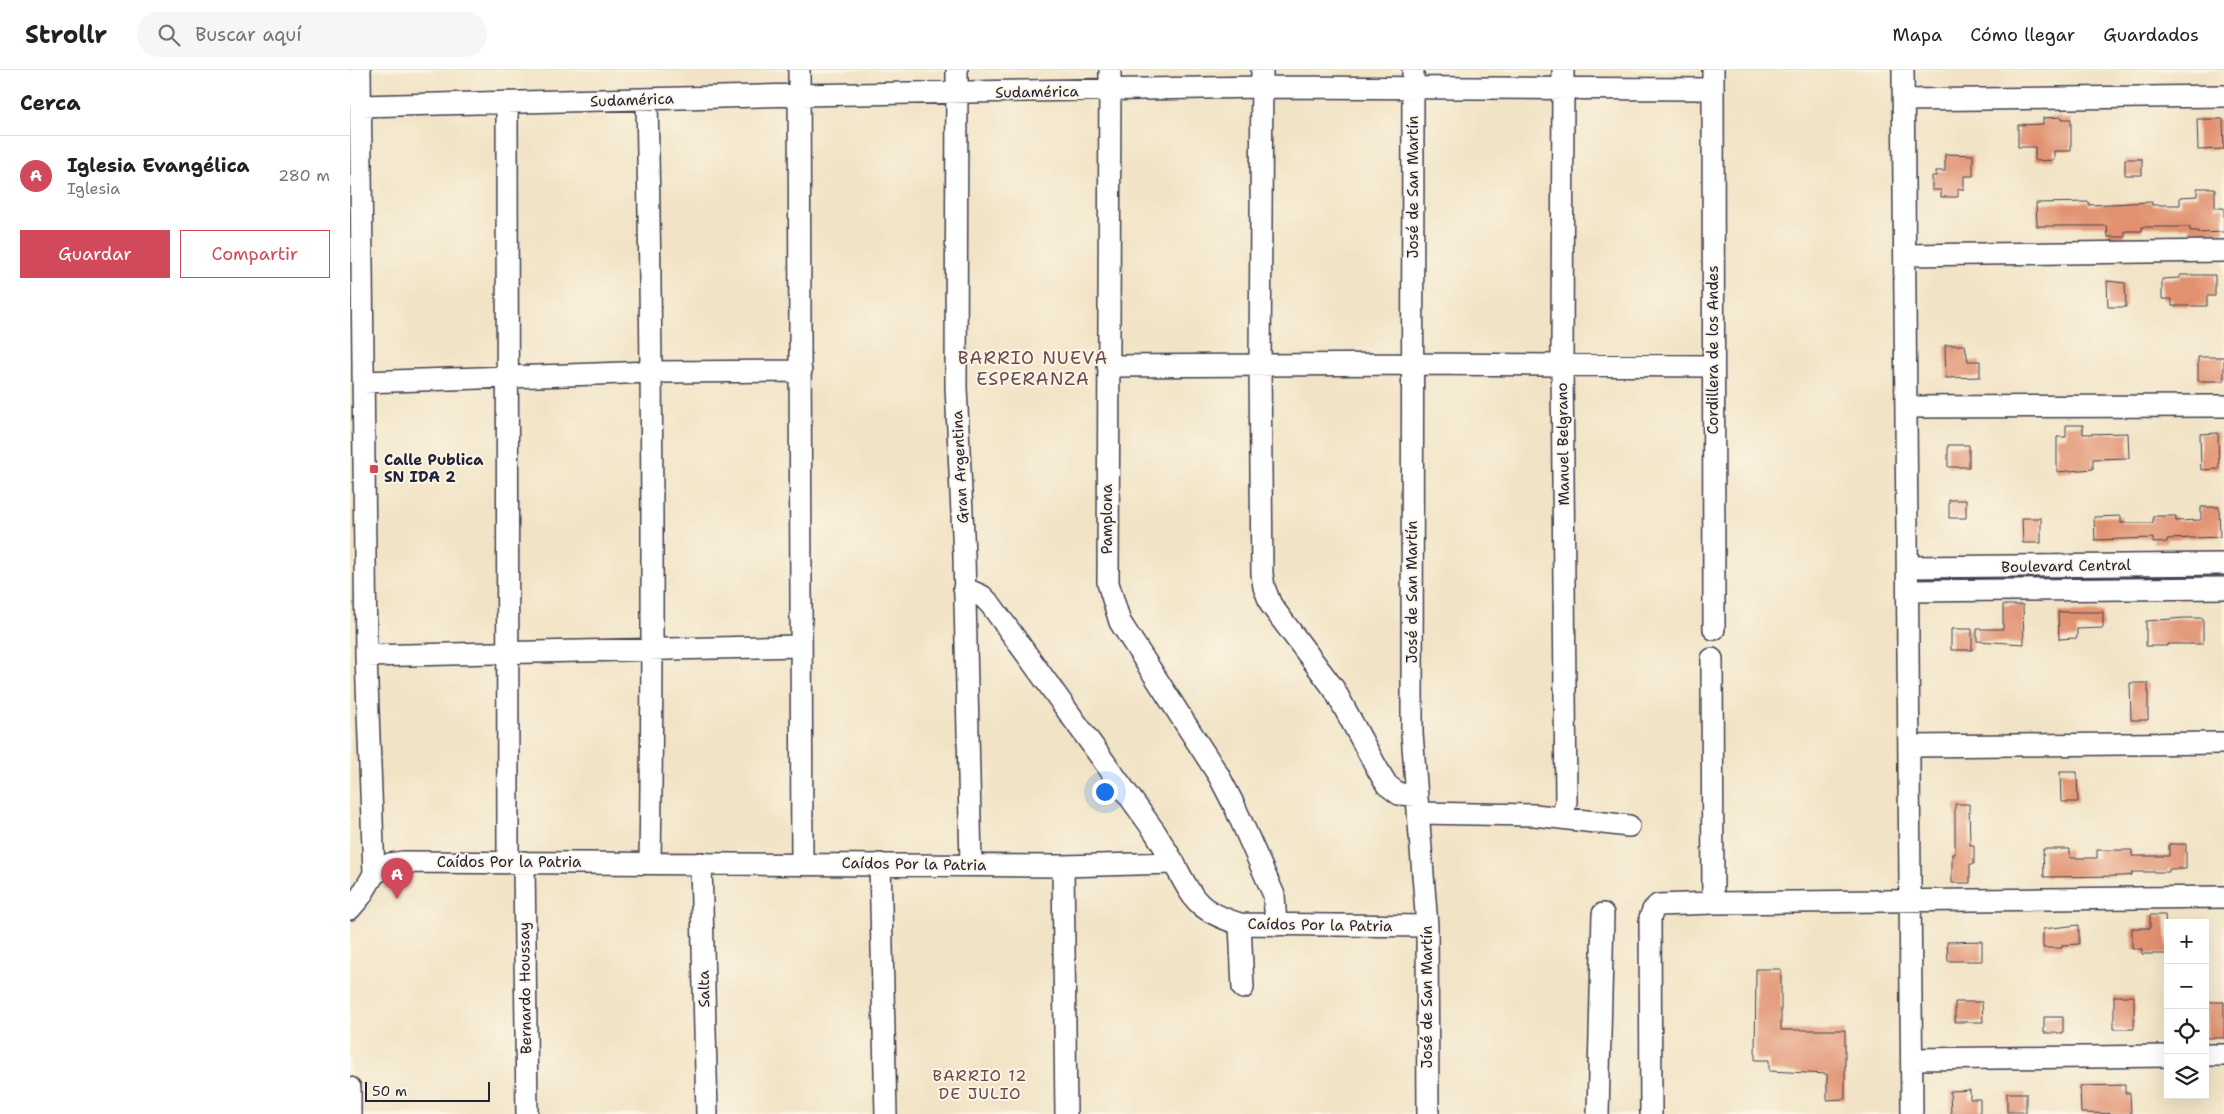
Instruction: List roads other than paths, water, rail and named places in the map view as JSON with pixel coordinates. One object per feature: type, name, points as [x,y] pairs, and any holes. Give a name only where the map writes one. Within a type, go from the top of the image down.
[{"type":"street","points":[[350,909],[361,896],[374,874],[366,656],[360,70]]},
{"type":"street","points":[[800,70],[802,863]]},
{"type":"street","name":"Gran Argentina","points":[[956,70],[956,387],[964,588],[971,865]]},
{"type":"street","points":[[1904,70],[1912,1114]]},
{"type":"street","points":[[1262,78],[1260,365],[1262,574],[1271,605],[1334,690],[1387,785],[1399,794],[1417,804],[1629,826]]},
{"type":"street","name":"Sudamérica","points":[[360,106],[956,93],[1110,80],[1262,78],[1713,79]]},
{"type":"street","name":"José de San Martín","points":[[1413,79],[1412,734],[1428,926],[1428,1114]]},
{"type":"street","name":"Manuel Belgrano","points":[[1562,818],[1566,802],[1562,365],[1563,79]]},
{"type":"street","name":"Cordillera de los Andes","points":[[1713,79],[1712,366],[1714,629]]},
{"type":"street","name":"Pamplona","points":[[1110,80],[1106,559],[1108,583],[1112,602],[1120,622],[1219,776],[1234,805],[1274,895],[1276,925]]},
{"type":"street","points":[[1904,100],[2224,96]]},
{"type":"street","points":[[647,100],[652,372],[654,650],[650,862]]},
{"type":"street","name":"Bernardo Houssay","points":[[507,103],[509,654],[526,1114]]},
{"type":"street","points":[[1905,255],[2224,251]]},
{"type":"street","points":[[1108,366],[1413,364],[1712,366]]},
{"type":"street","points":[[363,382],[652,372],[801,371]]},
{"type":"street","points":[[1906,407],[2224,406]]},
{"type":"street","name":"Boulevard Central","points":[[1908,567],[2224,564]]},
{"type":"street","points":[[964,588],[982,596],[992,605],[1155,832],[1174,863]]},
{"type":"street","name":"Boulevard Central","points":[[1908,591],[2224,588]]},
{"type":"street","points":[[366,656],[800,646]]},
{"type":"street","points":[[1712,659],[1713,903]]},
{"type":"street","points":[[1909,746],[2224,743]]},
{"type":"street","name":"Caídos Por la Patria","points":[[374,874],[390,864],[403,862],[1063,866],[1174,863],[1189,892],[1201,906],[1215,916],[1240,924],[1428,926]]},
{"type":"street","name":"Salta","points":[[701,863],[707,1114]]},
{"type":"street","points":[[880,864],[886,1114]]},
{"type":"street","points":[[1063,866],[1066,1114]]},
{"type":"street","points":[[1651,1114],[1650,918],[1653,910],[1658,905],[2224,897]]},
{"type":"street","points":[[1598,1114],[1603,914]]},
{"type":"street","points":[[1240,924],[1242,988]]},
{"type":"street","points":[[2209,1055],[2224,1055]]},
{"type":"street","points":[[1912,1059],[2164,1056]]},
{"type":"street","points":[[350,1088],[350,1114]]},
{"type":"place","name":"Calle Publica SN IDA 2","points":[[374,469]]},
{"type":"place","name":"Iglesia Evangélica","points":[[397,899]]},
{"type":"district","name":"BARRIO NUEVA ESPERANZA","points":[[1033,368]]},
{"type":"district","name":"BARRIO 12 DE JULIO","points":[[980,1084]]}]
